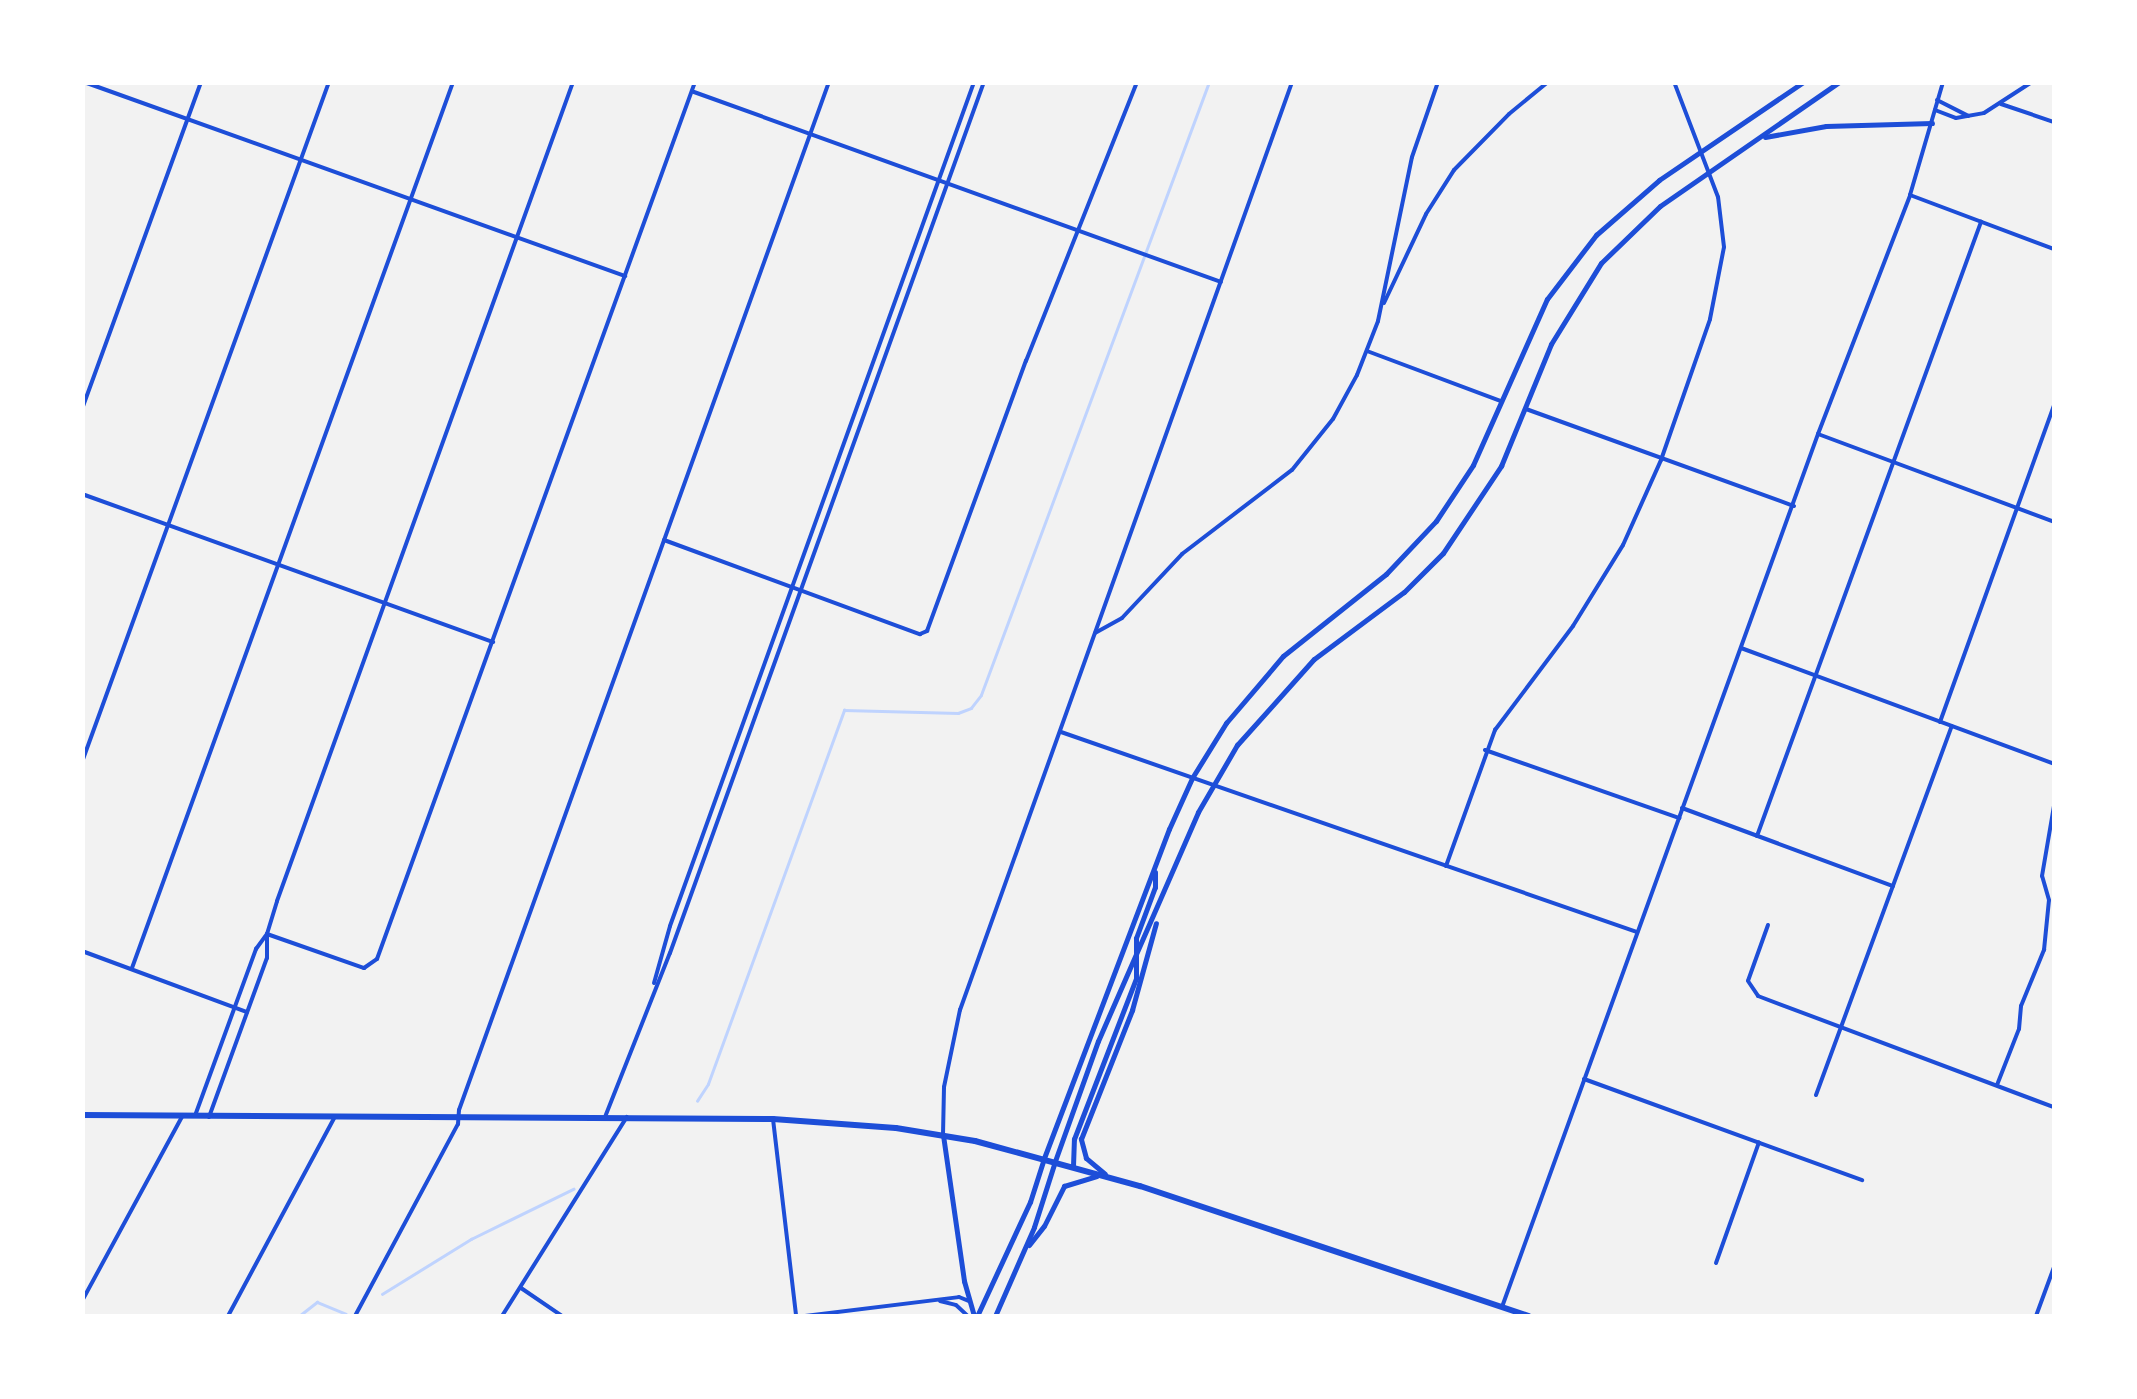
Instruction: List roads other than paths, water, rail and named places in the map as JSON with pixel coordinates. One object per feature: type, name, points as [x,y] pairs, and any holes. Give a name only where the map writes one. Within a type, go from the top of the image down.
[{"type":"main road","points":[[973,1316],[1030,1202],[1155,864],[1192,778],[1241,702],[1283,656],[1386,574],[1436,521],[1473,465],[1525,343],[1564,273],[1620,211],[1803,82]]},
{"type":"main road","points":[[995,1316],[1024,1251],[1098,1042],[1137,961],[1211,785],[1243,736],[1288,683],[1404,592],[1443,553],[1486,494],[1526,409],[1550,344],[1584,283],[1640,223],[1839,82]]},
{"type":"main road","points":[[1765,137],[1826,126],[1889,121],[1932,123]]},
{"type":"main road","points":[[1072,1166],[1072,1144],[1132,991],[1136,938],[1155,887],[1155,864]]},
{"type":"main road","points":[[1107,1176],[1086,1158],[1081,1138],[1132,1010],[1152,948],[1157,913]]},
{"type":"main road","points":[[82,1115],[773,1119],[943,1135],[1107,1176],[1530,1316]]},
{"type":"main road","points":[[943,1135],[973,1316]]},
{"type":"main road","points":[[1024,1251],[1044,1226],[1064,1186],[1088,1176],[1107,1176]]},
{"type":"street","points":[[84,82],[626,276]]},
{"type":"street","points":[[82,409],[200,82]]},
{"type":"street","points":[[82,762],[329,82]]},
{"type":"street","points":[[132,968],[276,561],[453,82]]},
{"type":"street","points":[[195,1117],[256,949],[267,934],[573,82]]},
{"type":"street","points":[[267,934],[364,968],[376,961],[695,82]]},
{"type":"street","points":[[355,1316],[458,1118],[830,82]]},
{"type":"street","points":[[652,993],[670,926],[974,82]]},
{"type":"street","points":[[605,1117],[670,952],[984,82]]},
{"type":"street","points":[[664,540],[925,633],[1138,82]]},
{"type":"street","points":[[943,1135],[944,1087],[954,1031],[1292,82]]},
{"type":"street","points":[[1096,633],[1122,618],[1182,554],[1272,488],[1305,456],[1346,398],[1380,312],[1412,158],[1438,82]]},
{"type":"street","points":[[1380,312],[1426,214],[1454,170],[1508,114],[1548,82]]},
{"type":"street","points":[[1446,866],[1494,730],[1605,577],[1661,460],[1722,275],[1722,224],[1710,170],[1674,82]]},
{"type":"street","points":[[1502,1308],[1818,434],[1910,195],[1943,82]]},
{"type":"street","points":[[1934,110],[1956,118],[1968,116],[2001,104],[2032,82]]},
{"type":"street","points":[[692,91],[1221,282]]},
{"type":"street","points":[[1938,100],[1968,116]]},
{"type":"street","points":[[2001,104],[2054,122]]},
{"type":"street","points":[[1910,195],[2054,249]]},
{"type":"street","points":[[1757,836],[1981,222]]},
{"type":"street","points":[[1367,351],[1501,401]]},
{"type":"street","points":[[1940,722],[2054,406]]},
{"type":"street","points":[[1526,409],[1794,506]]},
{"type":"street","points":[[1818,434],[2054,522]]},
{"type":"street","points":[[82,494],[493,642]]},
{"type":"street","points":[[1741,648],[2054,764]]},
{"type":"street","points":[[1816,1096],[1952,726]]},
{"type":"street","points":[[1060,732],[1638,932]]},
{"type":"street","points":[[1485,750],[1679,818]]},
{"type":"street","points":[[1998,1085],[2019,1028],[2020,1006],[2044,950],[2048,900],[2042,876],[2054,806]]},
{"type":"street","points":[[1682,808],[1893,886]]},
{"type":"street","points":[[1768,925],[1748,982],[1753,993],[2054,1107]]},
{"type":"street","points":[[210,1117],[267,958],[267,934]]},
{"type":"street","points":[[82,951],[247,1012]]},
{"type":"street","points":[[1584,1079],[1862,1180]]},
{"type":"street","points":[[82,1301],[182,1117]]},
{"type":"street","points":[[502,1316],[627,1117]]},
{"type":"street","points":[[228,1316],[334,1118]]},
{"type":"street","points":[[773,1119],[796,1316]]},
{"type":"street","points":[[1716,1263],[1759,1142]]},
{"type":"street","points":[[2036,1316],[2054,1267]]},
{"type":"street","points":[[520,1288],[562,1316]]},
{"type":"street","points":[[805,1316],[959,1297],[969,1302]]},
{"type":"street","points":[[940,1301],[973,1316]]},
{"type":"waterway","points":[[697,1101],[708,1084],[844,710],[958,713],[971,708],[981,695],[1209,82]]},
{"type":"waterway","points":[[382,1294],[471,1239],[573,1189]]},
{"type":"waterway","points":[[299,1316],[317,1302],[346,1314]]}]
